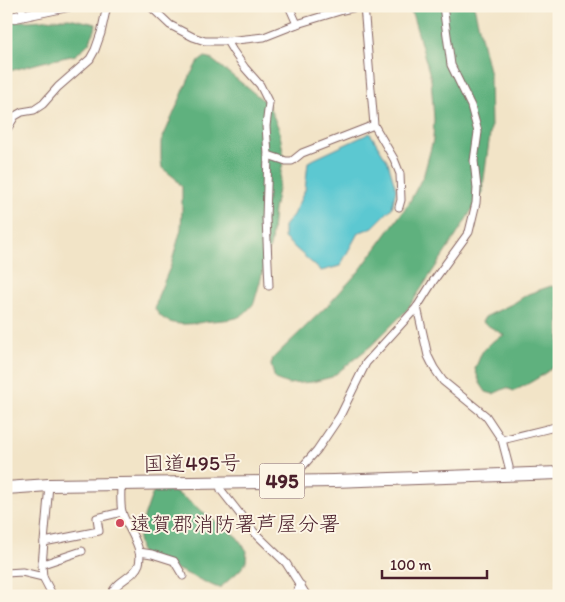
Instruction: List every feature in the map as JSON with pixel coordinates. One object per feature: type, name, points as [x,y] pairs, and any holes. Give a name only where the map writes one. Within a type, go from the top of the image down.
[{"type":"highway","name":"国道495号","points":[[6,481],[559,465]]},
{"type":"highway","name":"国道495号","points":[[6,488],[49,485],[344,480],[559,473]]},
{"type":"street","points":[[6,19],[22,11],[68,6]]},
{"type":"street","points":[[6,131],[15,116],[22,112],[34,110],[43,104],[58,87],[90,59],[101,33],[107,6]]},
{"type":"street","points":[[150,6],[170,25],[193,36],[205,40],[227,41],[264,37],[296,24],[362,6],[374,125],[394,159],[400,174],[401,200],[399,207]]},
{"type":"street","points":[[289,6],[296,24]]},
{"type":"street","points":[[296,474],[317,450],[340,416],[366,363],[417,307],[469,232],[476,203],[477,188],[474,161],[478,132],[471,106],[451,66],[443,6]]},
{"type":"street","points":[[227,41],[233,52],[260,85],[269,103],[266,126],[268,155],[266,218],[269,286]]},
{"type":"street","points":[[268,155],[286,161],[292,160],[302,153],[374,125]]},
{"type":"street","points":[[417,307],[428,356],[434,368],[443,381],[486,416],[502,440],[509,467]]},
{"type":"street","points":[[502,440],[559,426]]},
{"type":"street","points":[[219,482],[221,490],[254,532],[286,563],[308,596]]},
{"type":"street","points":[[111,596],[112,592],[137,568],[140,557],[122,512],[121,484]]},
{"type":"street","points":[[49,485],[42,563],[43,577],[53,596]]},
{"type":"street","points":[[44,542],[99,531],[97,518],[122,512]]},
{"type":"street","points":[[42,563],[82,551]]},
{"type":"street","points":[[139,552],[174,561],[183,576]]},
{"type":"street","points":[[6,573],[22,572],[43,577]]},
{"type":"street","points":[[294,596],[301,585]]},
{"type":"green space","points":[[410,6],[474,6],[490,75],[491,127],[482,193],[407,310],[372,345],[332,377],[312,382],[288,384],[275,379],[271,365],[273,358],[329,304],[360,270],[409,203],[424,174],[433,140],[434,119],[431,79]]},
{"type":"green space","points":[[69,18],[96,24],[89,43],[76,55],[6,72],[6,21]]},
{"type":"green space","points":[[205,57],[210,58],[268,104],[279,129],[284,157],[274,210],[271,243],[254,303],[248,310],[236,318],[181,324],[173,323],[160,316],[155,309],[158,296],[171,265],[181,229],[182,210],[182,187],[175,178],[162,168],[161,142],[191,74],[197,63]]},
{"type":"green space","points":[[551,286],[559,288],[559,361],[544,374],[514,391],[506,388],[493,394],[486,392],[480,383],[475,369],[482,352],[493,341],[504,335],[482,322],[485,317],[528,294]]},
{"type":"green space","points":[[162,485],[183,497],[237,537],[247,551],[246,562],[221,587],[216,587],[141,553],[138,539],[143,520],[151,497],[156,488]]},
{"type":"water","points":[[370,133],[388,162],[396,189],[392,208],[373,227],[358,233],[340,266],[321,271],[284,238],[284,226],[293,215],[305,190],[308,162]]},
{"type":"place","name":"遠賀郡消防署芦屋分署","points":[[120,523]]}]
